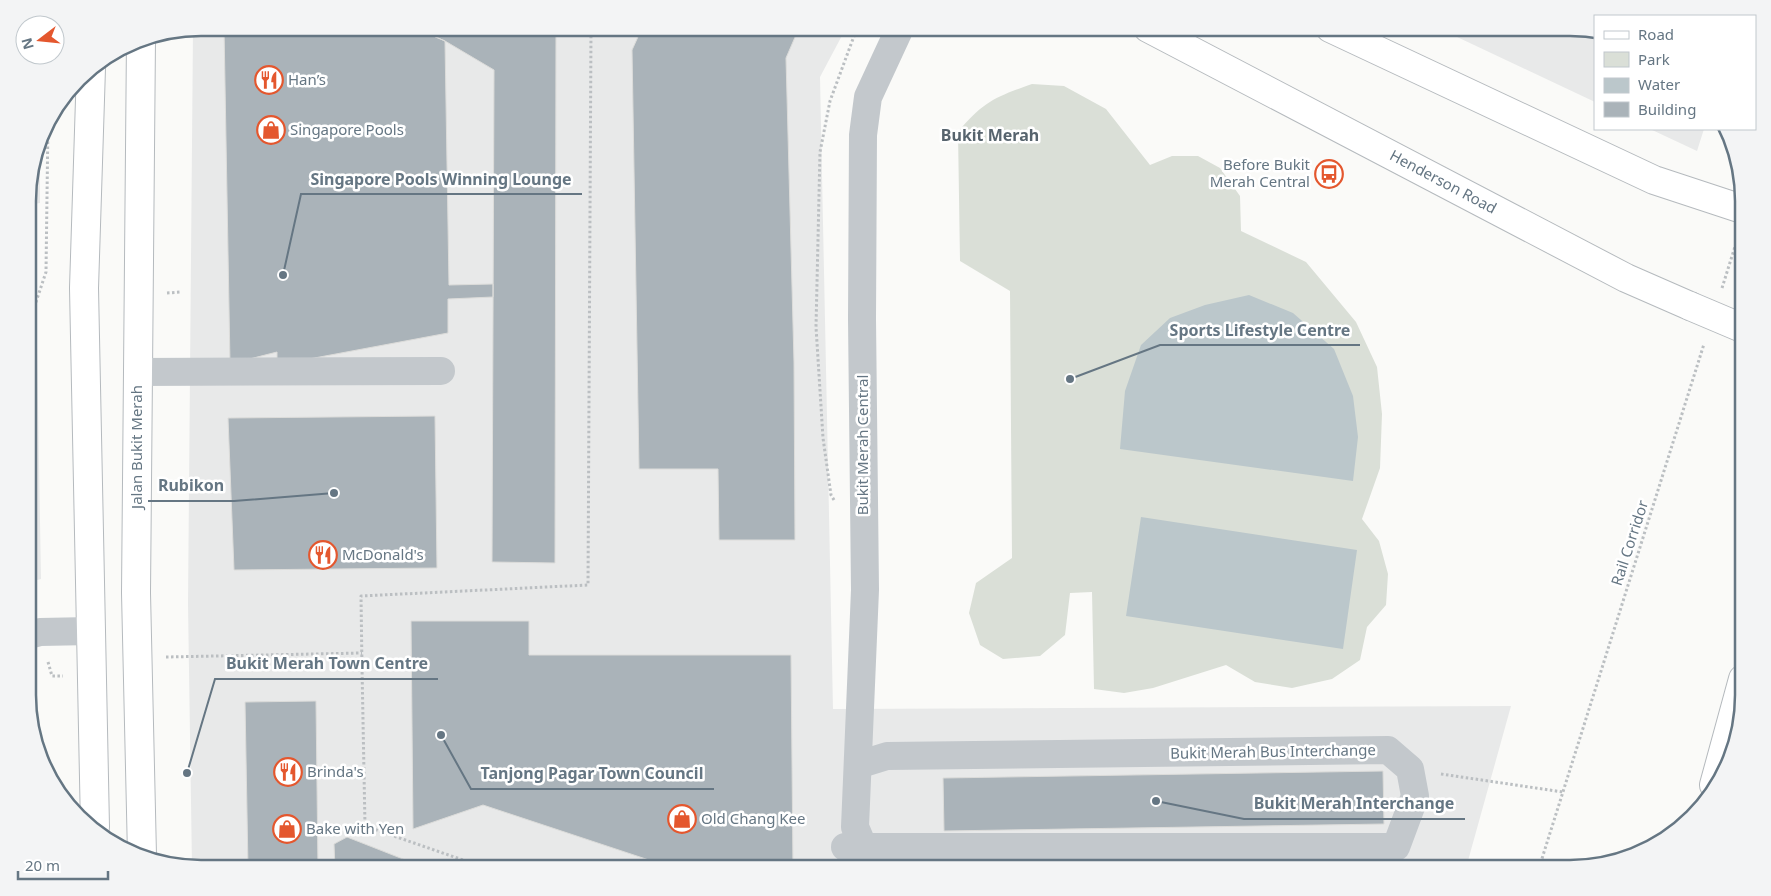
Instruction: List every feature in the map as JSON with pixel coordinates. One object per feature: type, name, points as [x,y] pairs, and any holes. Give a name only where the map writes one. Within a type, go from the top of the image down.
[{"type":"main road","name":"Henderson Road","points":[[1164,36],[1626,278],[1735,325]]},
{"type":"main road","points":[[1347,36],[1654,180],[1735,216]]},
{"type":"main road","name":"Jalan Bukit Merah","points":[[141,48],[136,593],[142,848]]},
{"type":"main road","points":[[91,78],[84,288],[95,821]]},
{"type":"main road","points":[[1721,761],[1733,719]]},
{"type":"street","name":"Bukit Merah Central","points":[[855,851],[865,590],[862,319],[863,135],[868,98],[896,36]]},
{"type":"street","points":[[138,372],[441,372]]},
{"type":"street","points":[[36,633],[91,631]]},
{"type":"street","name":"Bukit Merah Bus Interchange","points":[[858,765],[887,756],[1388,750],[1410,769]]},
{"type":"street","points":[[855,851],[1396,847],[1414,796],[1410,769]]},
{"type":"path","points":[[462,860],[365,826],[361,596],[588,585],[591,37]]},
{"type":"path","points":[[836,502],[831,495],[823,438],[816,327],[820,152],[830,102],[854,37]]},
{"type":"path","points":[[37,300],[46,272],[48,142]]},
{"type":"path","points":[[1721,290],[1735,221]]},
{"type":"path","name":"Rail Corridor","points":[[1542,859],[1706,338]]},
{"type":"path","points":[[163,657],[362,653],[362,667]]},
{"type":"path","points":[[1410,769],[1563,792]]},
{"type":"shaded area","points":[[1455,36],[1570,36],[1594,38],[1594,102]]},
{"type":"shaded area","points":[[193,37],[841,37],[820,77],[833,709],[1511,706],[1468,859],[201,860],[192,859],[188,604]]},
{"type":"shaded area","points":[[1652,130],[1704,130],[1697,151]]},
{"type":"shaded area","points":[[40,165],[40,203],[37,204]]},
{"type":"shaded area","points":[[37,330],[41,579],[36,580]]},
{"type":"green space","points":[[1032,84],[1064,86],[1106,109],[1150,165],[1172,156],[1198,156],[1220,168],[1240,196],[1241,231],[1306,262],[1356,322],[1377,367],[1382,414],[1380,468],[1362,519],[1379,541],[1388,574],[1386,605],[1367,627],[1360,660],[1332,679],[1292,688],[1255,682],[1226,665],[1153,688],[1124,693],[1094,689],[1092,592],[1070,593],[1065,635],[1040,656],[1003,659],[980,645],[969,613],[976,583],[1012,558],[1010,291],[960,261],[958,132],[983,107],[999,97]]},
{"type":"water","points":[[1249,295],[1293,313],[1334,349],[1353,396],[1358,437],[1353,481],[1120,449],[1125,391],[1141,345],[1170,318],[1205,305]]},
{"type":"water","points":[[1141,517],[1357,550],[1343,649],[1126,616]]},
{"type":"building","points":[[224,37],[435,37],[445,41],[449,285],[493,284],[493,297],[448,299],[448,333],[277,365],[277,352],[230,364]]},
{"type":"building","points":[[435,37],[556,37],[555,563],[492,562],[494,70]]},
{"type":"building","points":[[638,37],[795,37],[786,58],[794,362],[795,540],[719,540],[718,469],[639,469],[632,50]]},
{"type":"building","points":[[435,416],[437,568],[234,570],[228,418]]},
{"type":"building","points":[[411,621],[529,621],[529,655],[791,655],[793,860],[648,860],[483,805],[413,829]]},
{"type":"building","points":[[316,701],[318,860],[248,860],[245,702]]},
{"type":"building","points":[[1383,771],[1384,824],[944,831],[943,778]]},
{"type":"building","points":[[347,837],[405,860],[335,860],[334,844]]},
{"type":"place","name":"Han’s","points":[[269,80]]},
{"type":"place","name":"Singapore Pools","points":[[271,130]]},
{"type":"place","name":"Before Bukit Merah Central","points":[[1329,174]]},
{"type":"place","name":"Singapore Pools Winning Lounge","points":[[283,275]]},
{"type":"place","name":"Sports Lifestyle Centre","points":[[1070,379]]},
{"type":"place","name":"Rubikon","points":[[334,493]]},
{"type":"place","name":"McDonald's","points":[[323,555]]},
{"type":"place","name":"Tanjong Pagar Town Council","points":[[441,735]]},
{"type":"place","name":"Brinda's","points":[[288,772]]},
{"type":"place","name":"Bukit Merah Town Centre","points":[[187,773]]},
{"type":"place","name":"Bukit Merah Interchange","points":[[1156,801]]},
{"type":"place","name":"Old Chang Kee","points":[[682,819]]},
{"type":"place","name":"Bake with Yen","points":[[287,829]]},
{"type":"district","name":"Bukit Merah","points":[[990,135]]}]
